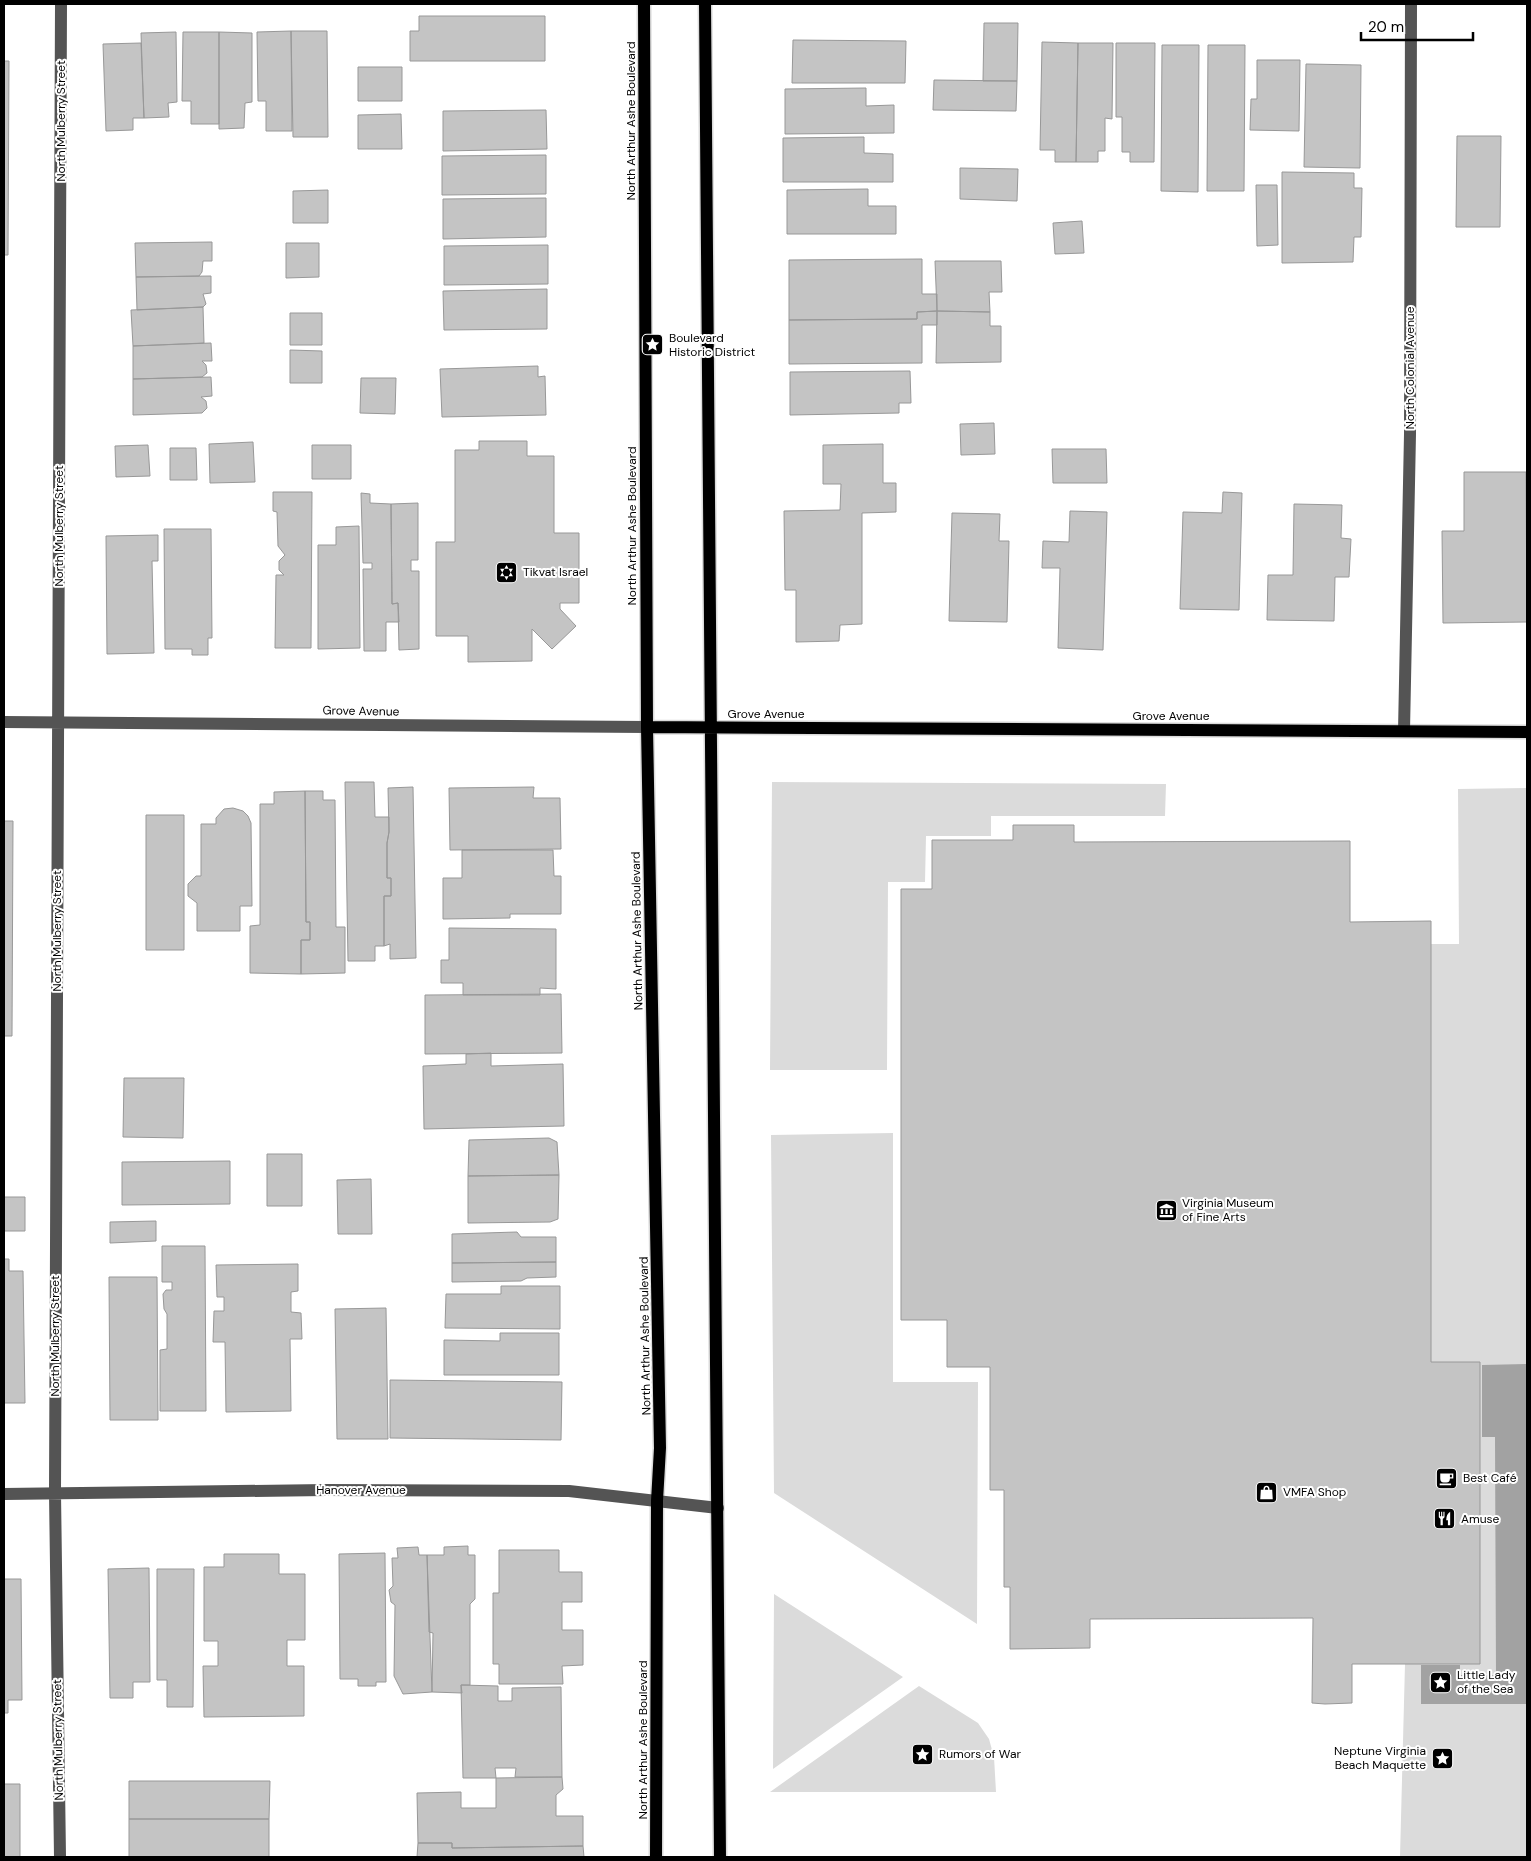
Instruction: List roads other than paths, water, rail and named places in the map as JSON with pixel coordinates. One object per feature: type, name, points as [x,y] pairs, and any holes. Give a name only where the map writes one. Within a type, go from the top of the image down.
[{"type":"main road","name":"North Arthur Ashe Boulevard","points":[[644,4],[647,728],[660,1448],[657,1501],[656,1857]]},
{"type":"main road","points":[[706,4],[720,1857]]},
{"type":"main road","name":"Grove Avenue","points":[[647,728],[1527,732]]},
{"type":"street","name":"North Mulberry Street","points":[[60,1857],[55,1493],[61,4]]},
{"type":"street","name":"North Colonial Avenue","points":[[1404,731],[1410,434],[1411,4]]},
{"type":"street","name":"Grove Avenue","points":[[4,722],[58,721],[647,728]]},
{"type":"street","name":"Hanover Avenue","points":[[4,1494],[326,1490],[569,1491],[718,1508]]},
{"type":"place","name":"Boulevard Historic District","points":[[653,345]]},
{"type":"place","name":"Tikvat Israel","points":[[507,572]]},
{"type":"place","name":"Virginia Museum of Fine Arts","points":[[1166,1210]]},
{"type":"place","name":"Best Café","points":[[1447,1478]]},
{"type":"place","name":"VMFA Shop","points":[[1267,1492]]},
{"type":"place","name":"Amuse","points":[[1445,1519]]},
{"type":"place","name":"Little Lady of the Sea","points":[[1441,1682]]},
{"type":"place","name":"Rumors of War","points":[[923,1754]]},
{"type":"place","name":"Neptune Virginia Beach Maquette","points":[[1442,1758]]}]
